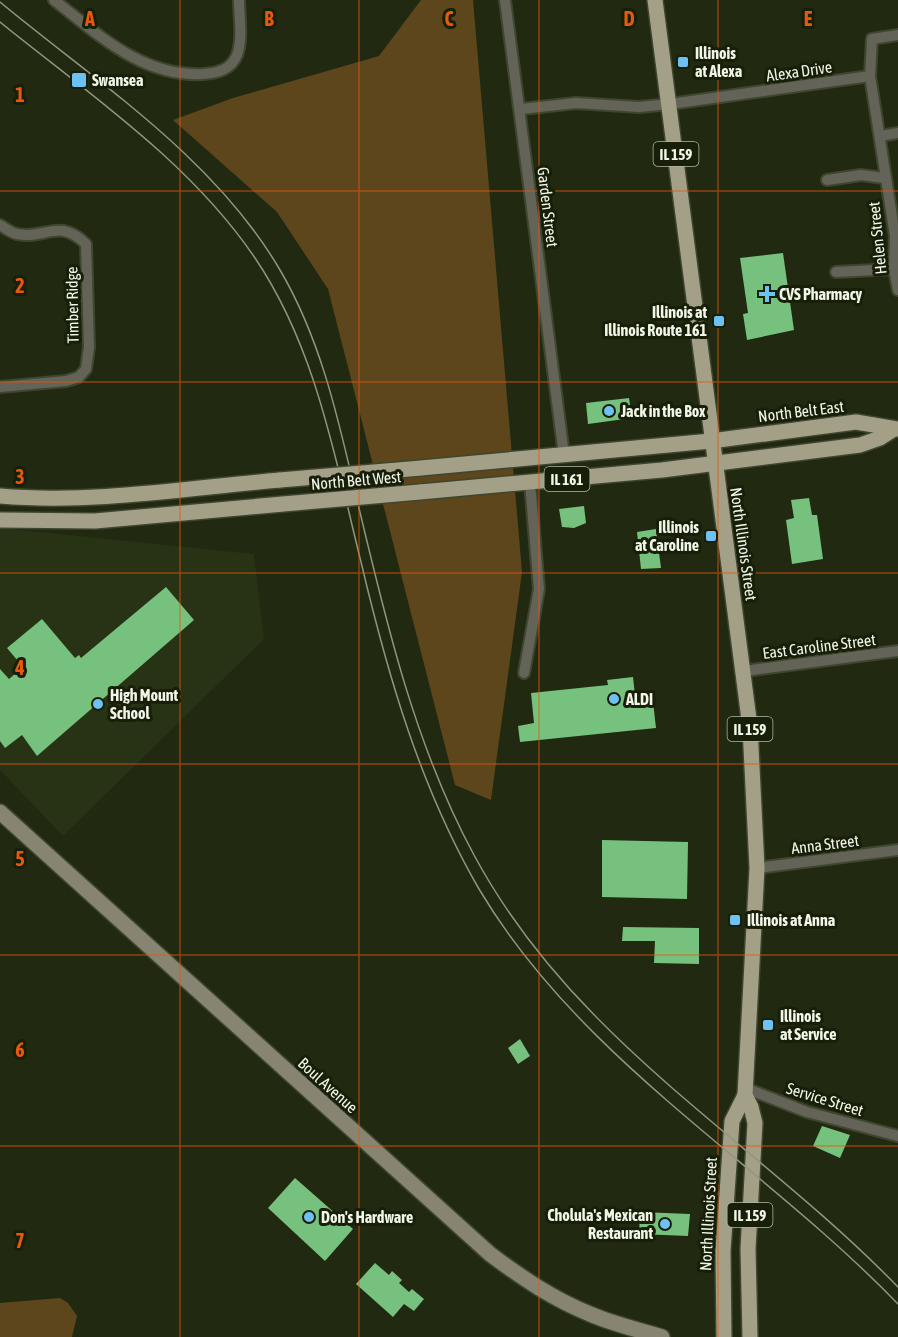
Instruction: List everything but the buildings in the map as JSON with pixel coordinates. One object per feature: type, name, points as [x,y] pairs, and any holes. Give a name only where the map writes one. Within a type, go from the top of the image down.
[{"type":"main road","name":"North Illinois Street","points":[[656,0],[711,441],[750,727],[757,868],[745,1092],[732,1121],[730,1142],[723,1251],[724,1337]]},
{"type":"main road","name":"North Belt East","points":[[711,441],[856,422],[877,423],[896,429]]},
{"type":"main road","name":"North Belt East","points":[[715,464],[860,445],[896,429]]},
{"type":"main road","name":"North Belt West","points":[[0,496],[37,498],[103,496],[711,441]]},
{"type":"main road","name":"North Belt West","points":[[0,520],[94,521],[530,483],[715,464]]},
{"type":"main road","name":"North Illinois Street","points":[[745,1092],[755,1123],[748,1249],[750,1337]]},
{"type":"street","points":[[54,0],[119,51],[162,69],[191,75],[224,70],[237,54],[239,0]]},
{"type":"street","name":"Garden Street","points":[[505,0],[521,109],[564,455]]},
{"type":"street","points":[[870,76],[872,39],[898,35]]},
{"type":"street","name":"Alexa Drive","points":[[670,104],[870,76]]},
{"type":"street","name":"Helen Street","points":[[870,76],[884,178],[896,235],[894,270],[898,290]]},
{"type":"street","points":[[521,109],[576,103],[639,107],[670,104]]},
{"type":"street","points":[[880,136],[898,133]]},
{"type":"street","points":[[827,180],[861,175],[884,178]]},
{"type":"street","name":"Timber Ridge","points":[[0,225],[15,234],[30,235],[55,229],[66,230],[86,244],[89,347],[86,369],[79,377],[66,381],[0,387]]},
{"type":"street","points":[[836,272],[894,270]]},
{"type":"street","points":[[524,673],[539,590],[530,483]]},
{"type":"street","name":"East Caroline Street","points":[[744,671],[898,651]]},
{"type":"street","name":"Boul Avenue","points":[[0,812],[490,1254],[524,1279],[562,1302],[593,1315],[662,1337]]},
{"type":"street","name":"Anna Street","points":[[757,868],[898,850]]},
{"type":"street","name":"Service Street","points":[[745,1092],[807,1112],[898,1136]]},
{"type":"shaded area","points":[[421,0],[473,0],[522,572],[491,800],[455,785],[328,289],[277,212],[173,120],[233,98],[379,56]]},
{"type":"shaded area","name":"High Mount School","points":[[0,528],[254,554],[264,639],[63,836],[0,770]]},
{"type":"shaded area","points":[[60,1298],[68,1303],[77,1316],[72,1337],[0,1337],[0,1303]]},
{"type":"tram line","points":[[0,2],[115,93],[189,157],[223,192],[253,230],[280,270],[295,298],[319,356],[345,447],[392,641],[420,729],[436,772],[474,855],[515,921],[563,981],[615,1035],[670,1086],[843,1234],[898,1287]]},
{"type":"tram line","points":[[0,22],[103,103],[169,160],[229,223],[255,258],[276,293],[294,329],[321,405],[371,605],[395,689],[423,771],[439,811],[479,889],[521,950],[568,1007],[621,1059],[845,1253],[898,1304]]},
{"type":"place","name":"Illinois at Alexa","points":[[683,62]]},
{"type":"place","name":"Swansea","points":[[79,80]]},
{"type":"place","name":"CVS Pharmacy","points":[[767,294]]},
{"type":"place","name":"Illinois at Illinois Route 161","points":[[719,321]]},
{"type":"place","name":"Jack in the Box","points":[[609,411]]},
{"type":"place","name":"Illinois at Caroline","points":[[711,536]]},
{"type":"place","name":"ALDI","points":[[614,699]]},
{"type":"place","name":"High Mount School","points":[[98,704]]},
{"type":"place","name":"Illinois at Anna","points":[[735,920]]},
{"type":"place","name":"Illinois at Service","points":[[768,1025]]},
{"type":"place","name":"Don's Hardware","points":[[309,1217]]},
{"type":"place","name":"Cholula's Mexican Restaurant","points":[[665,1224]]}]
